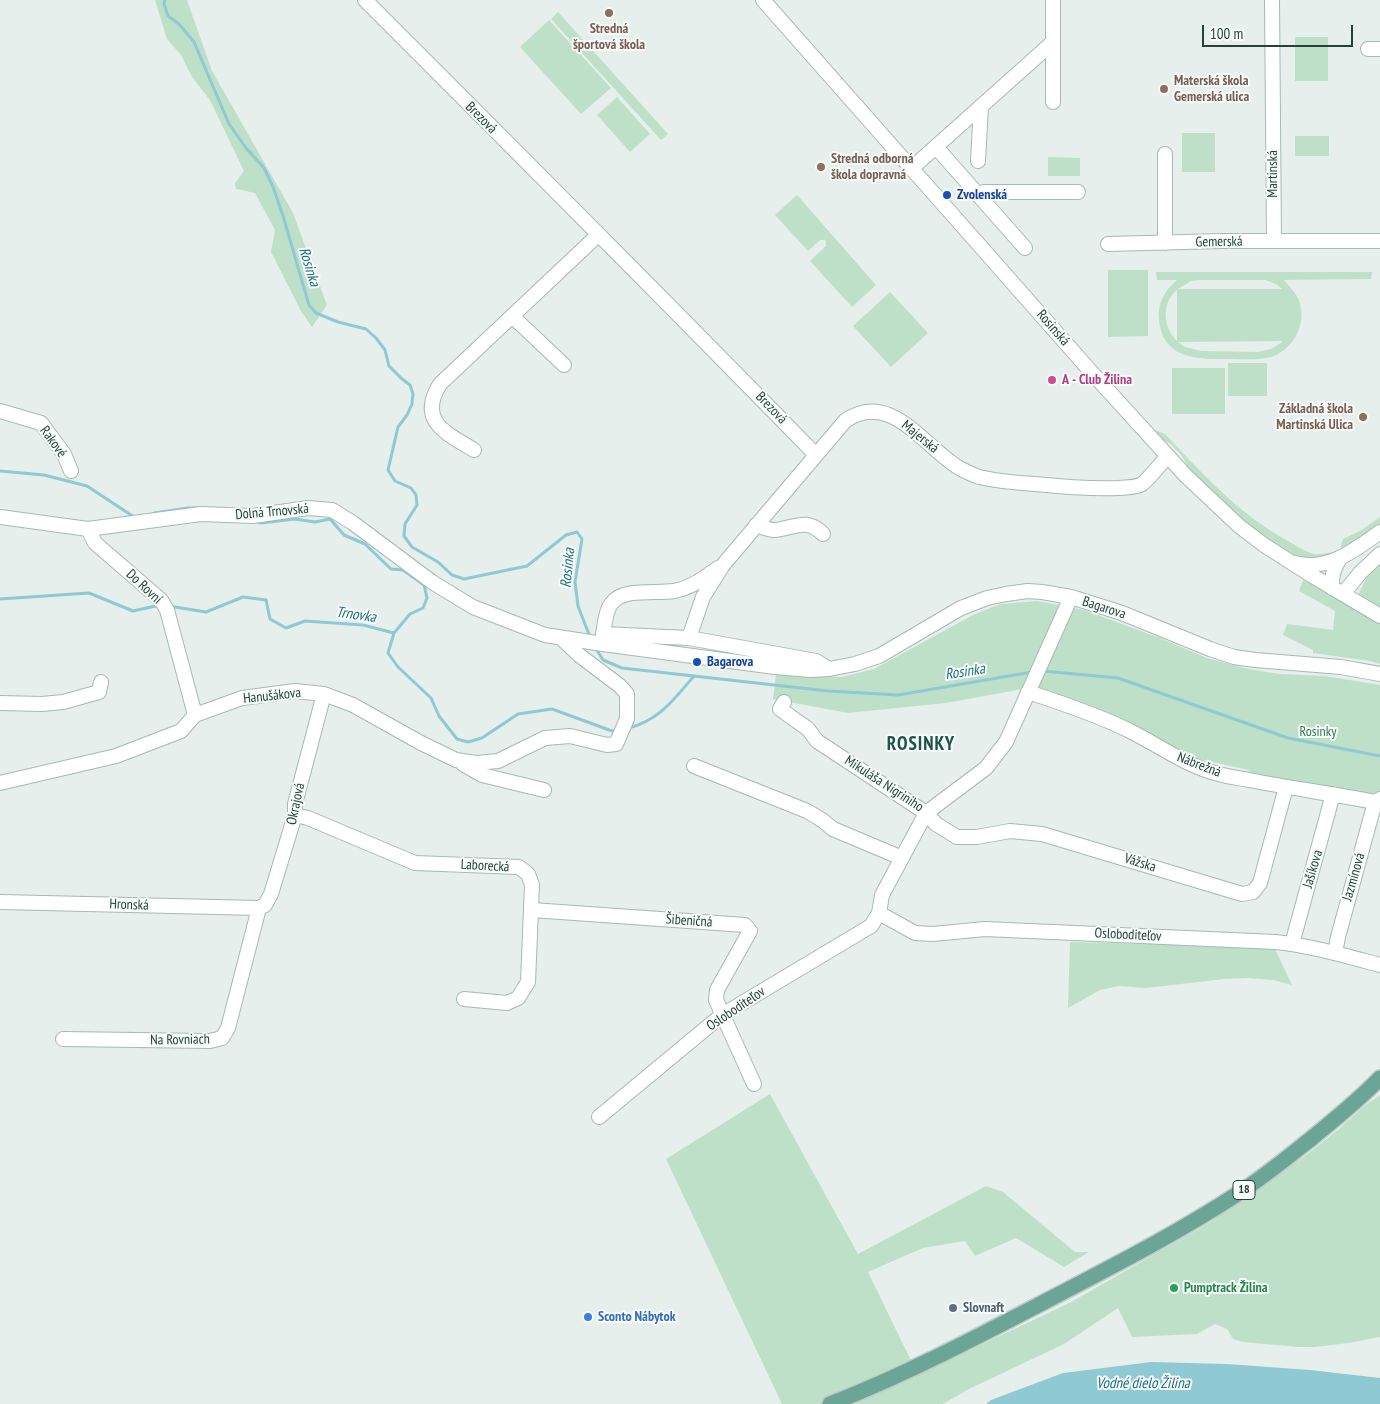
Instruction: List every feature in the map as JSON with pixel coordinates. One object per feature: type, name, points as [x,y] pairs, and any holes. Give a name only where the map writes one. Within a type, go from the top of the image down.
[{"type":"main road","name":"18","points":[[830,1404],[852,1399],[1000,1325],[1178,1230],[1240,1192],[1275,1167],[1378,1082]]},
{"type":"street","name":"Brezová","points":[[365,0],[674,309],[816,455]]},
{"type":"street","name":"Rosinská","points":[[763,0],[1093,374],[1206,495],[1239,526],[1264,545],[1380,616]]},
{"type":"street","points":[[1053,0],[1053,102]]},
{"type":"street","name":"Martinská","points":[[1272,0],[1274,241]]},
{"type":"street","points":[[912,168],[1053,42]]},
{"type":"street","points":[[978,161],[981,106]]},
{"type":"street","points":[[936,147],[1025,248]]},
{"type":"street","points":[[1165,154],[1165,243]]},
{"type":"street","points":[[979,196],[984,192],[1078,192]]},
{"type":"street","points":[[474,450],[446,433],[436,423],[432,415],[431,404],[434,394],[440,384],[598,235]]},
{"type":"street","points":[[1274,241],[1380,242]]},
{"type":"street","name":"Gemerská","points":[[1108,244],[1274,241]]},
{"type":"street","points":[[512,316],[564,365]]},
{"type":"street","name":"Rakové","points":[[0,411],[42,423],[64,454],[71,471]]},
{"type":"street","name":"Majerská","points":[[689,638],[703,597],[723,565],[845,420],[862,412],[876,411],[888,414],[910,427],[945,458],[961,469],[977,476],[1004,482],[1084,489],[1133,487],[1142,484],[1168,456]]},
{"type":"street","name":"Dolná Trnovská","points":[[0,517],[88,528],[201,514],[246,516],[308,508],[332,510],[353,523],[432,582],[473,607],[545,634],[561,638],[598,641]]},
{"type":"street","points":[[756,525],[770,530],[777,530],[807,524],[816,527],[823,534]]},
{"type":"street","name":"Do Rovní","points":[[88,528],[95,543],[164,605],[195,715]]},
{"type":"street","points":[[1289,562],[1305,566],[1321,564],[1340,558],[1380,532]]},
{"type":"street","points":[[1340,558],[1333,570],[1331,580],[1338,591],[1380,554]]},
{"type":"street","name":"Majerská","points":[[598,641],[611,604],[619,597],[633,593],[674,591],[695,584],[723,565]]},
{"type":"street","name":"Bagarova","points":[[598,641],[775,667],[810,670],[829,669],[855,664],[879,656],[961,608],[987,598],[1028,591],[1071,598],[1122,613],[1234,657],[1341,667],[1380,674]]},
{"type":"street","name":"Mikuláša Nigriniho","points":[[784,702],[780,709],[808,729],[817,741],[926,813],[986,768],[1006,742],[1071,598]]},
{"type":"street","name":"Hanušákova","points":[[456,760],[476,763],[498,761],[545,738],[570,736],[607,745],[616,744],[628,719],[627,694],[620,686],[579,655],[561,638]]},
{"type":"street","points":[[598,641],[689,638],[816,661],[829,669]]},
{"type":"street","points":[[0,703],[42,704],[63,702],[99,692],[101,682]]},
{"type":"street","name":"Nábrežná","points":[[1031,686],[1131,732],[1183,761],[1218,774],[1286,787],[1378,801]]},
{"type":"street","name":"Hanušákova","points":[[0,783],[116,756],[181,731],[195,715],[242,698],[295,691],[324,694],[353,705],[482,775],[544,790]]},
{"type":"street","name":"Okrajová","points":[[259,908],[265,905],[271,894],[296,815],[295,804],[324,694]]},
{"type":"street","points":[[694,766],[807,811],[832,829],[902,858]]},
{"type":"street","name":"Vážska","points":[[926,813],[936,824],[957,836],[977,837],[1010,831],[1042,834],[1242,894],[1253,892],[1260,883],[1286,787]]},
{"type":"street","name":"Jašíkova","points":[[1292,944],[1333,794]]},
{"type":"street","name":"Jazmínová","points":[[1335,953],[1378,801]]},
{"type":"street","name":"Osloboditeľov","points":[[599,1117],[722,1015],[871,926],[879,913],[882,895],[926,813]]},
{"type":"street","name":"Laborecká","points":[[296,815],[308,818],[415,863],[519,868],[528,874],[532,885],[528,982],[518,998],[507,1003],[464,999]]},
{"type":"street","name":"Hronská","points":[[0,902],[259,908]]},
{"type":"street","name":"Na Rovniach","points":[[63,1039],[210,1041],[222,1038],[228,1028],[259,908]]},
{"type":"street","name":"Šibeničná","points":[[532,910],[745,925],[750,931],[717,990],[716,1000],[722,1015]]},
{"type":"street","name":"Osloboditeľov","points":[[879,913],[916,933],[932,934],[985,929],[1292,944],[1380,965]]},
{"type":"street","points":[[722,1015],[754,1084]]},
{"type":"green space","points":[[155,0],[187,0],[212,71],[293,213],[327,305],[312,327],[301,311],[271,252],[275,230],[255,193],[236,189],[235,183],[244,171],[210,100],[192,77],[181,55],[167,39]]},
{"type":"green space","points":[[558,12],[668,134],[661,140],[551,19]]},
{"type":"green space","points":[[549,20],[611,88],[581,114],[520,47]]},
{"type":"green space","points":[[1295,37],[1328,37],[1328,81],[1295,81]]},
{"type":"green space","points":[[617,97],[650,134],[630,152],[597,115]]},
{"type":"green space","points":[[1182,133],[1215,133],[1215,172],[1182,172]]},
{"type":"green space","points":[[1295,136],[1329,136],[1329,156],[1295,156]]},
{"type":"green space","points":[[1048,157],[1080,158],[1080,176],[1048,176]]},
{"type":"green space","points":[[797,195],[876,285],[852,307],[810,261],[826,246],[825,240],[820,240],[808,251],[775,215]]},
{"type":"green space","points":[[1108,270],[1148,270],[1148,336],[1108,337]]},
{"type":"green space","points":[[1156,272],[1372,272],[1371,279],[1284,280],[1298,298],[1301,306],[1299,329],[1291,343],[1278,354],[1268,358],[1256,359],[1197,358],[1176,351],[1168,344],[1162,334],[1159,308],[1163,297],[1177,280],[1157,280]],"holes":[[[1265,280],[1276,284],[1282,289],[1178,289],[1191,281]],[[1177,290],[1177,341],[1169,329],[1166,315],[1168,301]],[[1282,341],[1271,349],[1258,352],[1201,351],[1185,347],[1178,342]]]},
{"type":"green space","points":[[890,292],[928,333],[891,367],[853,326]]},
{"type":"green space","points":[[1228,363],[1267,363],[1267,396],[1228,396]]},
{"type":"green space","points":[[1172,368],[1225,368],[1225,414],[1172,414]]},
{"type":"green space","points":[[1155,430],[1165,434],[1238,507],[1271,531],[1308,552],[1314,554],[1337,554],[1321,560],[1291,557],[1232,512],[1189,469],[1182,456],[1171,444],[1153,432]]},
{"type":"green space","points":[[1380,517],[1380,526],[1341,552],[1343,539],[1360,531]]},
{"type":"green space","points":[[1380,562],[1380,664],[1313,653],[1313,650],[1283,635],[1287,624],[1333,630],[1335,611],[1299,591],[1303,580],[1352,608],[1369,572]]},
{"type":"green space","name":"Rosinky","points":[[1037,601],[1084,610],[1160,638],[1207,658],[1248,669],[1280,674],[1325,676],[1380,685],[1380,796],[1248,777],[1249,770],[1176,754],[1023,689],[946,703],[848,713],[773,699],[776,674],[842,677],[874,669],[973,615],[1001,604]]},
{"type":"green space","points":[[1070,942],[1274,947],[1292,985],[1273,980],[1248,978],[1146,988],[1119,986],[1100,990],[1068,1008]]},
{"type":"green space","points":[[770,1094],[858,1254],[986,1186],[1003,1192],[1075,1252],[1089,1252],[1064,1267],[1016,1238],[975,1256],[965,1241],[923,1248],[868,1272],[918,1375],[1071,1302],[1204,1226],[1305,1156],[1380,1095],[1380,1337],[1348,1343],[1299,1347],[1242,1342],[1233,1339],[1227,1329],[1215,1324],[1197,1334],[1132,1337],[1118,1308],[1064,1344],[971,1388],[943,1404],[782,1404],[666,1159]]},
{"type":"water","name":"Vodné dielo Žilina","points":[[1151,1362],[1227,1364],[1310,1370],[1380,1378],[1380,1404],[986,1404],[991,1400],[1063,1373]]},
{"type":"waterway","name":"Rosinka","points":[[165,0],[164,4],[168,16],[179,24],[194,42],[229,124],[246,148],[264,168],[273,187],[309,305],[316,313],[338,322],[366,329],[385,350],[389,366],[410,385],[413,394],[412,404],[398,427],[388,470],[395,481],[411,488],[416,495],[417,505],[405,524],[404,536],[412,547],[438,562],[452,575],[464,579],[527,566],[566,535],[577,532],[582,539],[575,582],[578,606],[590,637]]},
{"type":"waterway","points":[[0,471],[44,475],[87,486],[136,517]]},
{"type":"waterway","points":[[154,513],[198,508]]},
{"type":"waterway","name":"Trnovka","points":[[256,521],[261,523],[295,519],[315,522],[330,519],[344,535],[365,544],[391,569],[403,570],[424,585],[427,598],[423,608],[410,614],[394,633],[388,653],[398,667],[431,698],[439,716],[457,739],[468,742],[482,738],[518,714],[552,709],[612,731],[617,730]]},
{"type":"waterway","name":"Trnovka","points":[[0,599],[89,593],[133,611],[160,605]]},
{"type":"waterway","name":"Trnovka","points":[[169,606],[206,612],[243,597],[266,600],[270,619],[286,628],[305,621],[363,625],[394,633]]},
{"type":"waterway","name":"Rosinka","points":[[595,647],[603,660],[622,668],[828,691],[898,695],[1032,672]]},
{"type":"waterway","name":"Rosinka","points":[[1043,671],[1118,678],[1288,738],[1380,756]]},
{"type":"waterway","name":"Trnovka","points":[[628,728],[649,720],[666,708],[694,676]]},
{"type":"place","name":"Stredná športová škola","points":[[609,13]]},
{"type":"place","name":"Materská škola Gemerská ulica","points":[[1164,89]]},
{"type":"place","name":"Stredná odborná škola dopravná","points":[[821,167]]},
{"type":"place","name":"Zvolenská","points":[[947,195]]},
{"type":"place","name":"A - Club Žilina","points":[[1052,380]]},
{"type":"place","name":"Základná škola Martinská Ulica","points":[[1363,417]]},
{"type":"place","name":"Bagarova","points":[[697,662]]},
{"type":"place","name":"Pumptrack Žilina","points":[[1174,1288]]},
{"type":"place","name":"Slovnaft","points":[[953,1308]]},
{"type":"place","name":"Sconto Nábytok","points":[[588,1317]]},
{"type":"district","name":"ROSINKY","points":[[921,745]]}]
